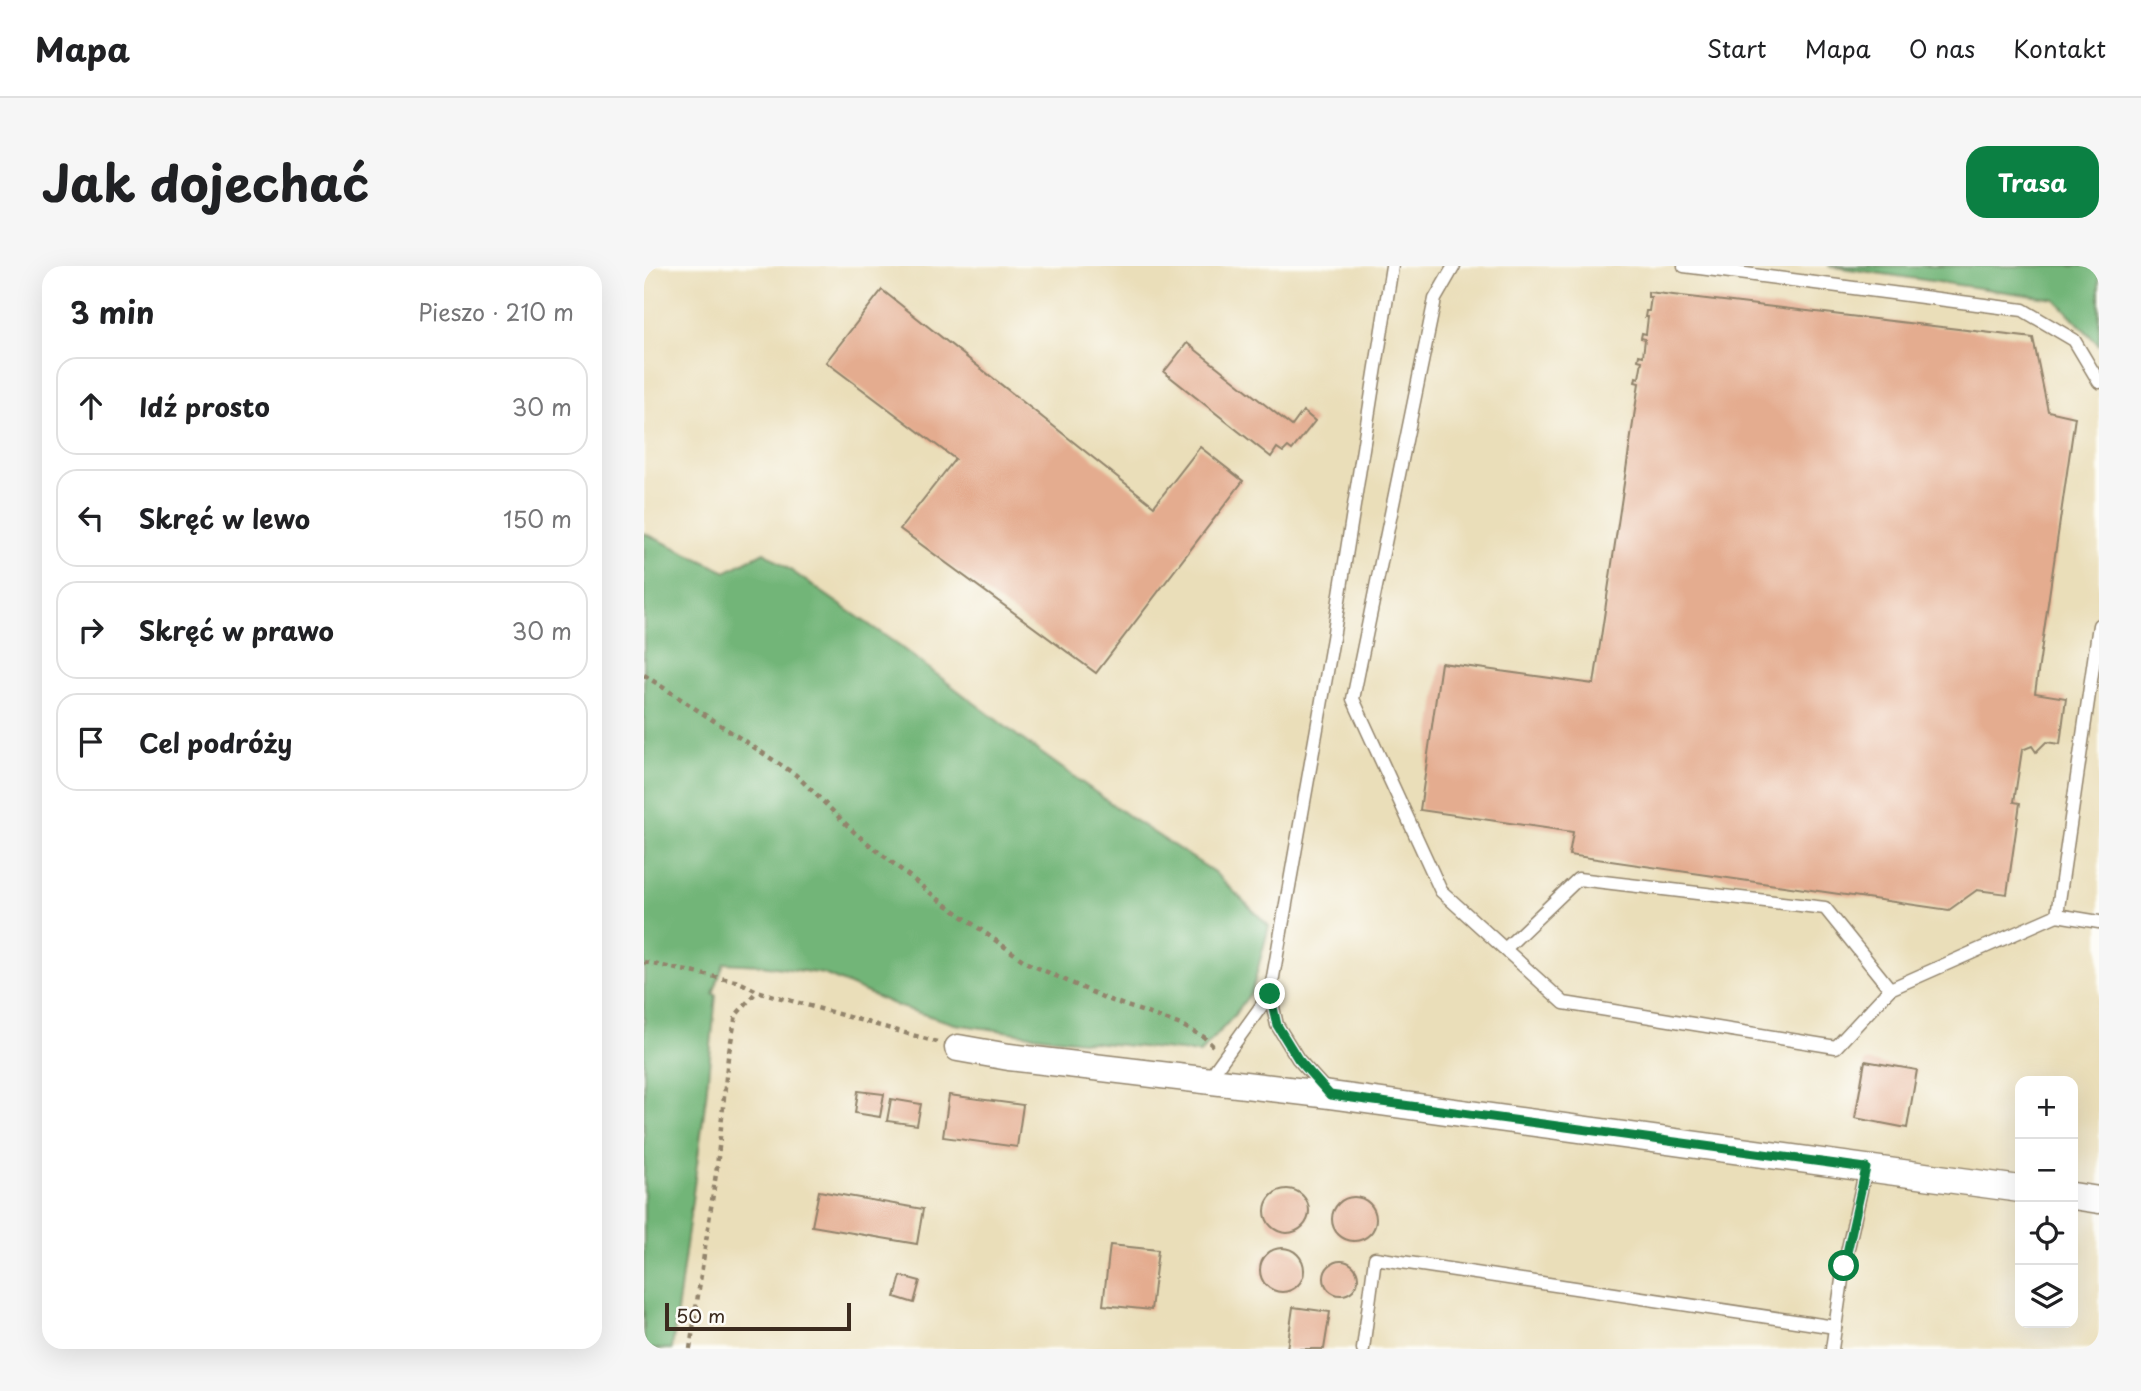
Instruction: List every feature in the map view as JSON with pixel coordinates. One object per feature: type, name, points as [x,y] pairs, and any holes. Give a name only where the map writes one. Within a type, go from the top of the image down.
[{"type":"street","points":[[958,1048],[1009,1057],[1330,1095],[2015,1188]]},
{"type":"street","points":[[2078,1197],[2099,1200]]},
{"type":"lane","points":[[1330,1095],[1298,1059],[1277,1025],[1270,994],[1334,638],[1392,266]]},
{"type":"lane","points":[[1454,266],[1434,299],[1353,699],[1441,891],[1564,1003],[1836,1047],[1890,989],[2057,915],[2099,922]]},
{"type":"lane","points":[[1684,266],[2023,310],[2074,340],[2099,382]]},
{"type":"lane","points":[[2057,915],[2099,625]]},
{"type":"lane","points":[[1505,949],[1578,879],[1825,908],[1890,989]]},
{"type":"lane","points":[[1208,1080],[1270,994]]},
{"type":"lane","points":[[1832,1349],[1844,1266],[1866,1168]]},
{"type":"lane","points":[[1363,1349],[1375,1258],[1836,1326]]},
{"type":"path","points":[[644,675],[796,775],[855,833],[934,896],[1027,963],[1107,999],[1181,1025],[1204,1037],[1224,1057]]},
{"type":"path","points":[[644,962],[739,982],[758,991],[958,1048]]},
{"type":"path","points":[[690,1349],[736,1014],[758,991]]},
{"type":"green space","points":[[1828,266],[2099,266],[2099,345],[2055,299]]},
{"type":"green space","points":[[644,533],[726,572],[764,552],[894,642],[1131,818],[1214,872],[1269,926],[1252,991],[1200,1053],[1053,1038],[955,1024],[900,1007],[824,974],[724,963],[713,994],[716,995],[706,1097],[672,1349],[644,1349]]},
{"type":"building","points":[[882,290],[1154,506],[1200,447],[1243,481],[1096,673],[900,529],[955,459],[826,362]]},
{"type":"building","points":[[1648,292],[2033,338],[2048,411],[2075,417],[2035,693],[2066,698],[2060,744],[2046,742],[2036,752],[2032,746],[2022,750],[2014,802],[2020,803],[2007,894],[1977,890],[1949,910],[1569,855],[1573,832],[1420,810],[1441,663],[1594,684],[1639,383],[1635,382],[1636,377],[1639,378],[1642,361],[1638,360],[1639,355],[1643,356],[1645,339],[1641,338],[1642,333],[1646,334],[1648,317],[1645,317],[1646,311],[1649,311],[1651,297],[1648,297]]},
{"type":"building","points":[[1187,343],[1292,426],[1303,411],[1315,421],[1292,450],[1288,447],[1283,452],[1277,448],[1271,457],[1164,372]]},
{"type":"building","points":[[1865,1061],[1917,1070],[1907,1128],[1855,1118]]},
{"type":"building","points":[[858,1091],[884,1094],[880,1117],[855,1113]]},
{"type":"building","points":[[949,1095],[1023,1105],[1017,1147],[943,1137]]},
{"type":"building","points":[[891,1099],[921,1104],[917,1125],[887,1121]]},
{"type":"building","points":[[1287,1189],[1303,1195],[1309,1211],[1303,1227],[1287,1233],[1271,1227],[1265,1211],[1271,1195]]},
{"type":"building","points":[[819,1191],[923,1209],[917,1244],[812,1226]]},
{"type":"building","points":[[1354,1197],[1370,1203],[1376,1219],[1370,1235],[1354,1241],[1338,1235],[1332,1219],[1338,1203]]},
{"type":"building","points":[[1110,1245],[1158,1250],[1151,1310],[1103,1305]]},
{"type":"building","points":[[1282,1248],[1298,1254],[1304,1270],[1298,1286],[1282,1292],[1266,1286],[1260,1270],[1266,1254]]},
{"type":"building","points":[[1341,1261],[1353,1266],[1358,1278],[1353,1290],[1341,1295],[1329,1290],[1324,1278],[1329,1266]]},
{"type":"building","points":[[901,1276],[920,1281],[914,1303],[895,1297]]},
{"type":"building","points":[[1293,1307],[1330,1312],[1324,1349],[1287,1349]]},
{"type":"route","points":[[1270,994],[1277,1025],[1298,1059],[1330,1095],[1866,1168],[1844,1266]]}]
